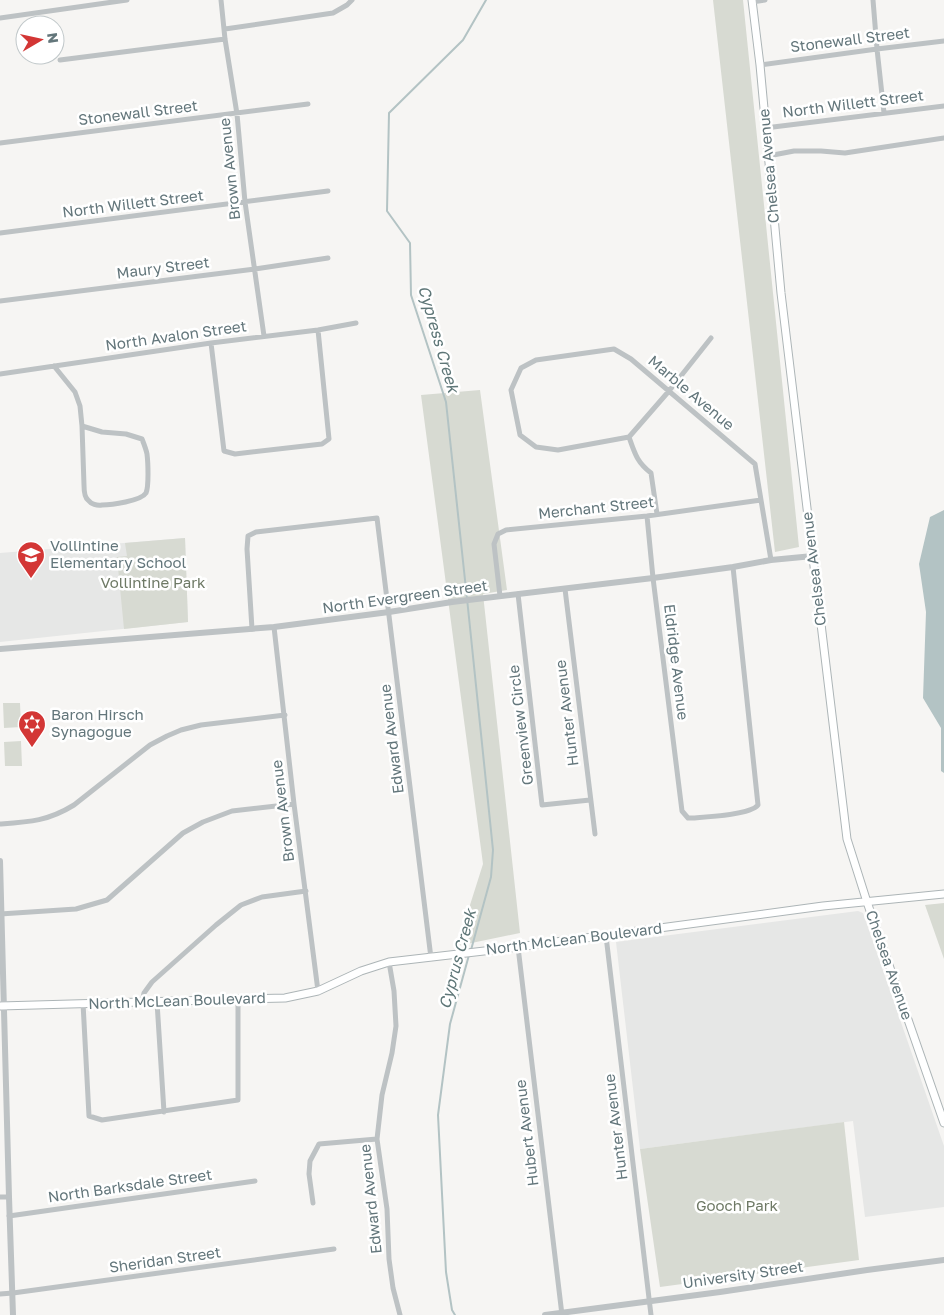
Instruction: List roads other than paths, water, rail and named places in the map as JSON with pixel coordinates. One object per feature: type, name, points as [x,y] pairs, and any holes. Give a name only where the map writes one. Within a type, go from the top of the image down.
[{"type":"main road","name":"Chelsea Avenue","points":[[752,1],[782,293],[847,839],[944,1123]]},
{"type":"main road","name":"North McLean Boulevard","points":[[2,1006],[285,998],[318,991],[389,962],[452,956],[823,906],[944,894]]},
{"type":"street","points":[[0,18],[128,0]]},
{"type":"street","name":"Brown Avenue","points":[[221,0],[237,114],[245,202],[264,336]]},
{"type":"street","points":[[225,29],[333,13],[352,0]]},
{"type":"street","points":[[752,1],[765,0]]},
{"type":"street","points":[[873,0],[884,113]]},
{"type":"street","points":[[65,59],[225,39]]},
{"type":"street","name":"Stonewall Street","points":[[760,65],[944,41]]},
{"type":"street","name":"Stonewall Street","points":[[0,143],[308,104]]},
{"type":"street","name":"North Willett Street","points":[[765,128],[944,106]]},
{"type":"street","points":[[768,156],[794,151],[845,153],[944,138]]},
{"type":"street","name":"North Willett Street","points":[[0,233],[328,190]]},
{"type":"street","name":"Maury Street","points":[[0,301],[328,258]]},
{"type":"street","name":"North Avalon Street","points":[[0,374],[211,343],[318,330],[356,323]]},
{"type":"street","points":[[211,343],[224,451],[235,454],[322,444],[329,439],[318,330]]},
{"type":"street","points":[[657,514],[651,474],[636,457],[629,438],[711,338]]},
{"type":"street","name":"Marble Avenue","points":[[629,438],[558,450],[536,447],[520,435],[511,390],[521,368],[536,360],[614,349],[631,359],[755,464],[771,560]]},
{"type":"street","points":[[54,366],[75,392],[80,406],[84,485],[88,500],[101,506],[136,500],[142,497],[148,487],[148,478],[147,454],[142,439],[126,434],[102,432],[82,426]]},
{"type":"street","name":"Merchant Street","points":[[500,596],[494,544],[498,534],[506,530],[647,516],[761,500]]},
{"type":"street","name":"Eldridge Avenue","points":[[647,516],[682,810],[688,818],[744,812],[755,809],[758,805],[733,568]]},
{"type":"street","name":"Edward Avenue","points":[[252,629],[247,548],[248,536],[256,532],[377,518],[431,958]]},
{"type":"street","name":"North Evergreen Street","points":[[0,649],[274,627],[452,602],[733,568],[771,560],[813,556]]},
{"type":"street","name":"Hunter Avenue","points":[[565,589],[595,834]]},
{"type":"street","name":"Greenview Circle","points":[[518,594],[542,805],[590,800]]},
{"type":"street","name":"Brown Avenue","points":[[274,627],[318,991]]},
{"type":"street","points":[[0,824],[42,820],[65,810],[150,745],[181,730],[201,725],[285,715]]},
{"type":"street","points":[[1,914],[76,909],[107,900],[183,834],[204,822],[232,812],[294,804]]},
{"type":"street","points":[[0,860],[3,1101],[9,1197],[13,1315]]},
{"type":"street","points":[[142,1002],[144,992],[152,982],[216,925],[241,906],[262,897],[306,892]]},
{"type":"street","name":"Hunter Avenue","points":[[606,936],[651,1315]]},
{"type":"street","name":"Hubert Avenue","points":[[518,947],[562,1314]]},
{"type":"street","name":"Edward Avenue","points":[[389,962],[394,991],[396,1026],[382,1095],[377,1139],[387,1209],[393,1288],[400,1315]]},
{"type":"street","points":[[83,1004],[89,1116],[102,1120],[238,1100],[238,1000]]},
{"type":"street","points":[[158,1002],[164,1112]]},
{"type":"street","points":[[313,1203],[309,1174],[310,1161],[319,1144],[377,1139]]},
{"type":"street","name":"North Barksdale Street","points":[[9,1216],[255,1181]]},
{"type":"street","points":[[0,1198],[9,1197]]},
{"type":"street","name":"Sheridan Street","points":[[0,1294],[334,1250]]},
{"type":"street","name":"University Street","points":[[545,1315],[944,1260]]},
{"type":"waterway","name":"Cypress Creek","points":[[471,950],[491,877],[493,850],[446,402],[411,295],[410,243],[387,211],[389,113],[463,40],[486,0]]},
{"type":"waterway","name":"Cyprus Creek","points":[[455,1315],[452,1310],[446,1272],[438,1115],[450,1024],[469,955]]},
{"type":"place","name":"Vollintine Elementary School","points":[[31,579]]},
{"type":"place","name":"Baron Hirsch Synagogue","points":[[32,748]]},
{"type":"park label","name":"Vollintine Park","points":[[153,583]]},
{"type":"park label","name":"Gooch Park","points":[[737,1206]]}]
